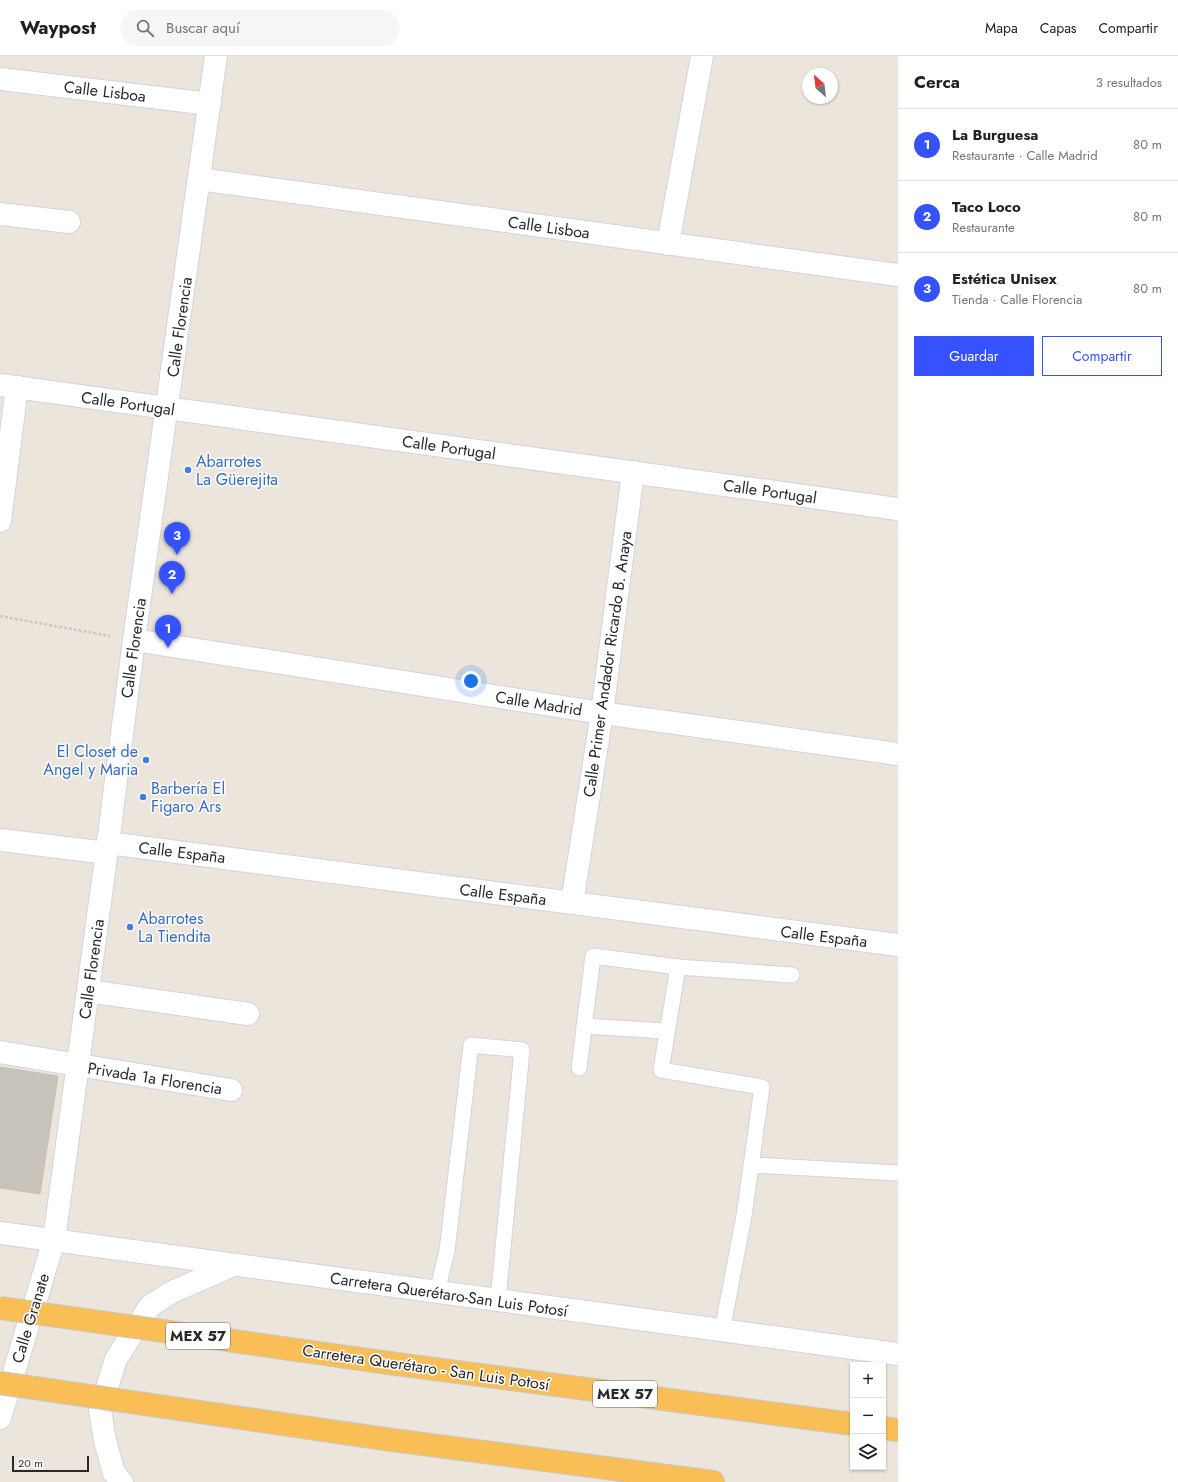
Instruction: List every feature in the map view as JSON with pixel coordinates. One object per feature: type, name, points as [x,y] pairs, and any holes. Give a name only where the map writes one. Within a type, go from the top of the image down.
[{"type":"highway","name":"Carretera Querétaro - San Luis Potosí","points":[[0,1308],[396,1364],[850,1424]]},
{"type":"highway","points":[[0,1383],[392,1440],[714,1482]]},
{"type":"highway","points":[[886,1428],[898,1430]]},
{"type":"street","name":"Calle Florencia","points":[[54,1240],[108,848],[134,640],[168,408],[216,56]]},
{"type":"street","points":[[668,244],[702,56]]},
{"type":"street","name":"Calle Lisboa","points":[[0,79],[210,104]]},
{"type":"street","name":"Calle Lisboa","points":[[199,179],[898,275]]},
{"type":"street","points":[[0,214],[68,222]]},
{"type":"street","points":[[0,521],[9,386]]},
{"type":"street","name":"Calle Portugal","points":[[9,386],[898,509]]},
{"type":"street","name":"Calle Primer Andador Ricardo B. Anaya","points":[[572,903],[602,713],[633,472]]},
{"type":"street","name":"Calle Madrid","points":[[134,640],[602,713],[898,754]]},
{"type":"street","name":"Calle España","points":[[0,840],[108,848],[572,903],[898,945]]},
{"type":"street","points":[[88,991],[248,1014]]},
{"type":"street","name":"Privada 1a Florencia","points":[[0,1052],[231,1090]]},
{"type":"street","name":"Carretera Querétaro-San Luis Potosí","points":[[0,1233],[898,1354]]},
{"type":"street","name":"Calle Granate","points":[[0,1418],[54,1240]]},
{"type":"street","points":[[122,1482],[114,1473],[105,1441],[100,1410],[116,1359],[150,1306],[172,1292],[234,1265]]},
{"type":"lane","points":[[579,1068],[593,956],[678,967],[792,975]]},
{"type":"lane","points":[[678,967],[666,1031],[661,1070],[762,1087],[744,1216],[722,1330]]},
{"type":"lane","points":[[584,1026],[666,1031]]},
{"type":"lane","points":[[437,1292],[447,1251],[471,1045],[522,1050],[498,1300]]},
{"type":"lane","points":[[751,1165],[898,1173]]},
{"type":"path","points":[[0,616],[134,640]]},
{"type":"building","points":[[0,1067],[58,1076],[40,1194],[0,1188]]},
{"type":"place","name":"Abarrotes La Güerejita","points":[[188,470]]},
{"type":"place","name":"Estética Unisex","points":[[177,555]]},
{"type":"place","name":"Taco Loco","points":[[172,594]]},
{"type":"place","name":"La Burguesa","points":[[168,648]]},
{"type":"place","name":"El Closet de Angel y Maria","points":[[146,760]]},
{"type":"place","name":"Barbería El Figaro Ars","points":[[143,797]]},
{"type":"place","name":"Abarrotes La Tiendita","points":[[130,927]]}]
